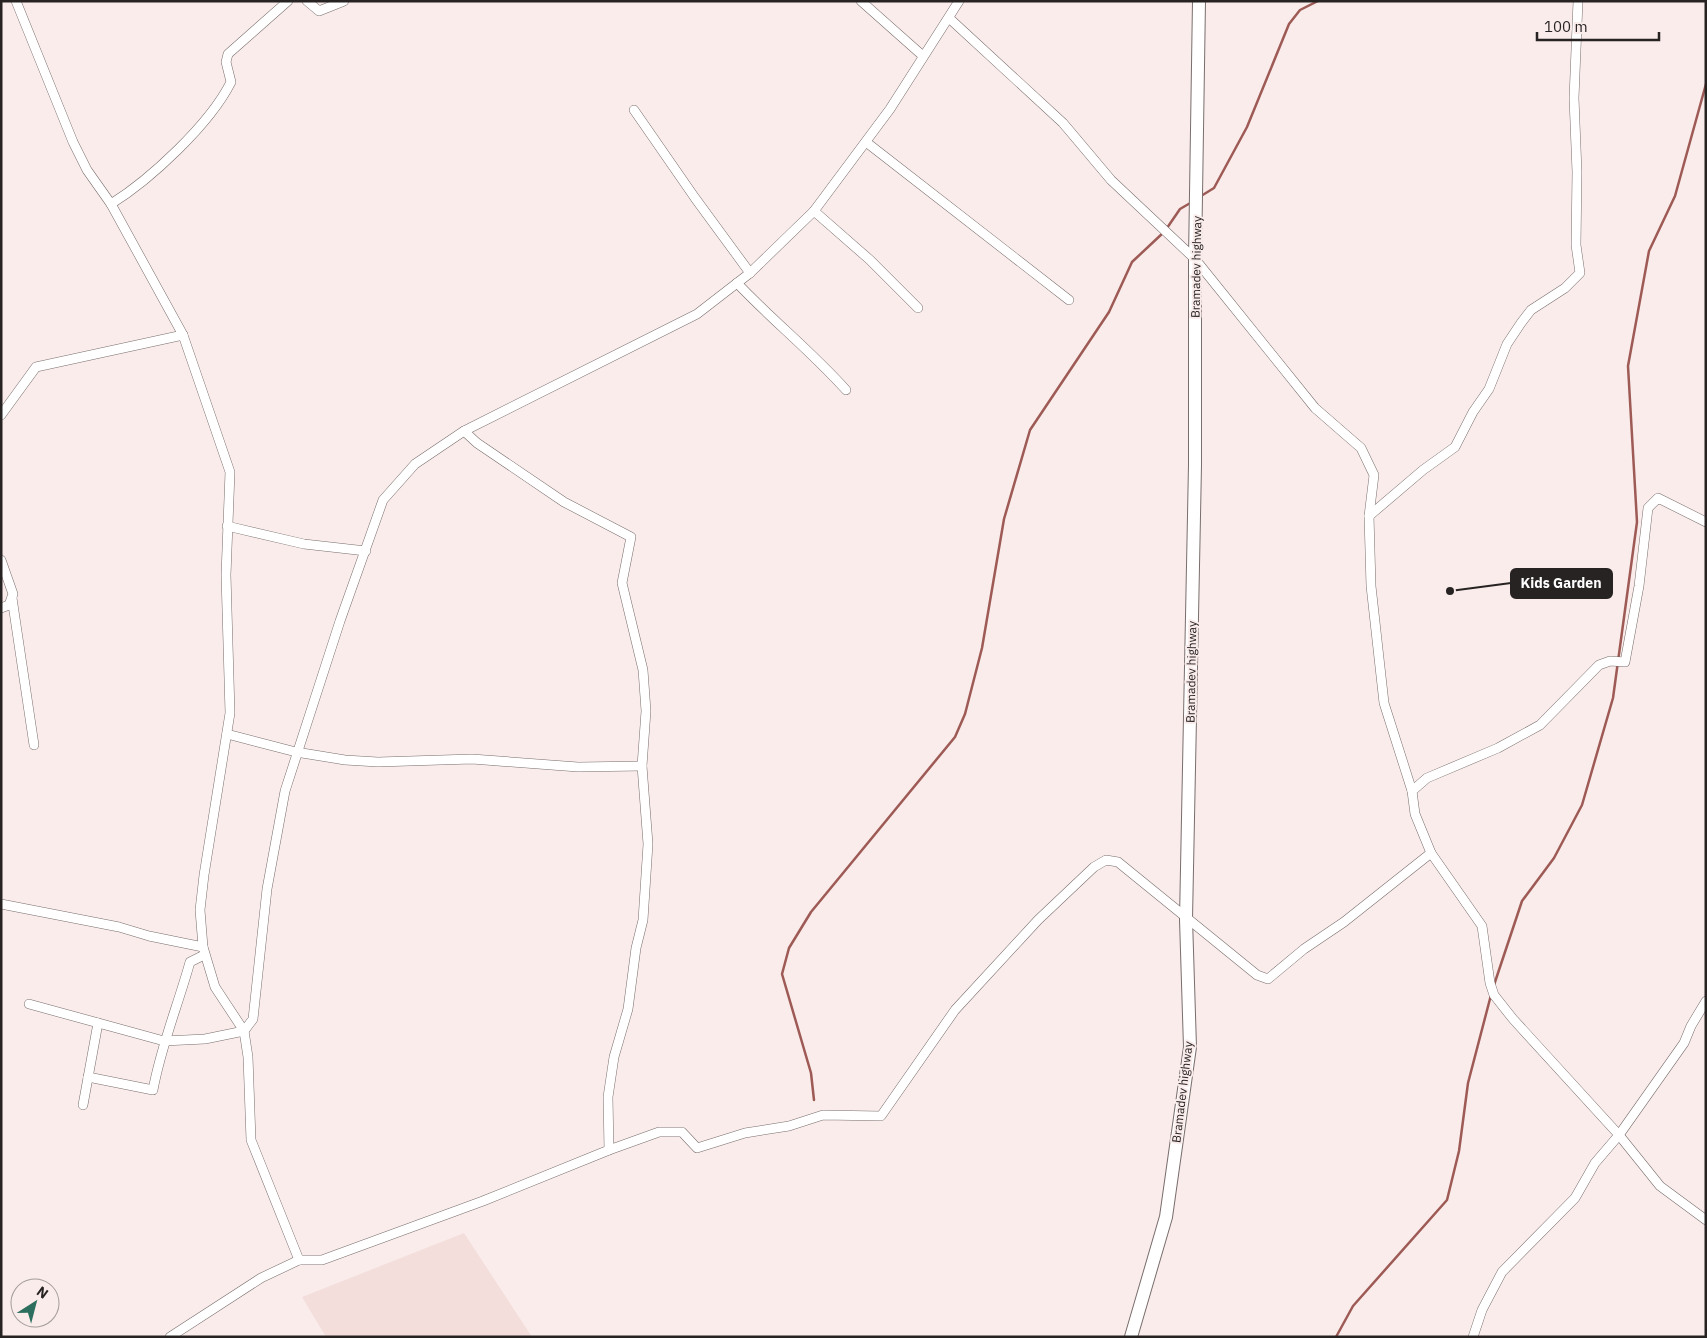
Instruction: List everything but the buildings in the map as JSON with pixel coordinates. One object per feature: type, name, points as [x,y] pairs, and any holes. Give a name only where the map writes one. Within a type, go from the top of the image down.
[{"type":"street","points":[[16,1],[73,142],[87,170],[111,204],[183,335],[230,472],[226,575],[230,712],[200,910],[203,951],[215,987],[244,1031],[248,1057],[251,1140],[299,1260]]},
{"type":"street","points":[[111,204],[134,190],[163,165],[223,99],[231,82],[226,62],[228,54],[288,1]]},
{"type":"street","points":[[307,1],[319,11],[344,1]]},
{"type":"street","points":[[861,1],[923,56]]},
{"type":"street","points":[[29,1004],[164,1041],[205,1039],[244,1031],[253,1019],[267,889],[282,809],[296,752],[383,500],[415,464],[464,431],[697,314],[750,273],[814,211],[890,109],[959,1]]},
{"type":"street","name":"Bramadev highway","points":[[1131,1337],[1166,1217],[1190,1047],[1186,919],[1195,475],[1195,259],[1200,1]]},
{"type":"street","points":[[1368,516],[1423,470],[1455,447],[1472,412],[1489,389],[1507,344],[1521,323],[1531,310],[1565,288],[1580,272],[1576,245],[1577,172],[1574,98],[1578,1]]},
{"type":"street","points":[[949,18],[1063,123],[1111,180],[1195,259],[1315,408],[1361,448],[1374,475],[1368,516],[1371,586],[1384,703],[1412,791],[1415,814],[1431,853],[1482,926],[1490,983],[1494,995],[1513,1019],[1619,1135],[1660,1186],[1706,1220]]},
{"type":"street","points":[[634,110],[694,198],[750,273]]},
{"type":"street","points":[[866,142],[1069,300]]},
{"type":"street","points":[[814,211],[870,260],[918,308]]},
{"type":"street","points":[[737,283],[762,309],[824,365],[846,390]]},
{"type":"street","points":[[1,415],[36,368],[183,335]]},
{"type":"street","points":[[464,431],[477,443],[564,502],[631,537],[622,583],[643,670],[646,711],[642,766],[648,844],[643,920],[636,948],[628,1009],[614,1057],[608,1096],[609,1150]]},
{"type":"street","points":[[1412,791],[1426,778],[1498,748],[1540,725],[1599,664],[1610,661],[1625,662],[1639,586],[1648,508],[1658,498],[1706,522]]},
{"type":"street","points":[[227,526],[304,544],[366,551]]},
{"type":"street","points":[[1,560],[13,594],[12,598],[34,744]]},
{"type":"street","points":[[1,608],[9,604],[12,598]]},
{"type":"street","points":[[228,734],[296,752],[345,760],[378,762],[472,759],[578,767],[642,766]]},
{"type":"street","points":[[170,1337],[261,1278],[299,1260],[322,1260],[483,1201],[659,1132],[682,1132],[697,1148],[745,1133],[789,1126],[822,1115],[881,1116],[955,1010],[1038,920],[1094,867],[1106,860],[1118,862],[1257,976],[1268,979],[1304,949],[1344,922],[1431,853]]},
{"type":"street","points":[[1,904],[119,927],[203,951]]},
{"type":"street","points":[[88,1077],[153,1090],[164,1041],[178,1006],[190,962],[203,951]]},
{"type":"street","points":[[1473,1337],[1482,1310],[1502,1272],[1575,1198],[1596,1163],[1619,1135],[1684,1043],[1691,1026],[1706,1001]]},
{"type":"street","points":[[83,1104],[98,1023]]},
{"type":"shaded area","points":[[464,1233],[532,1337],[326,1337],[302,1297]]},
{"type":"waterway","points":[[1201,196],[1214,188],[1247,127],[1289,24],[1300,10],[1318,1]]},
{"type":"waterway","points":[[1494,985],[1522,901],[1554,858],[1582,805],[1613,698],[1637,522],[1628,366],[1649,251],[1675,196],[1706,84]]},
{"type":"waterway","points":[[1167,228],[1180,209],[1192,202]]},
{"type":"waterway","points":[[814,1100],[811,1073],[782,974],[789,948],[811,912],[955,737],[965,714],[982,648],[1004,519],[1030,430],[1109,312],[1132,262],[1164,232]]},
{"type":"waterway","points":[[1336,1337],[1353,1306],[1447,1200],[1459,1151],[1468,1083],[1491,995]]},
{"type":"place","name":"Kids Garden","points":[[1450,591]]}]
